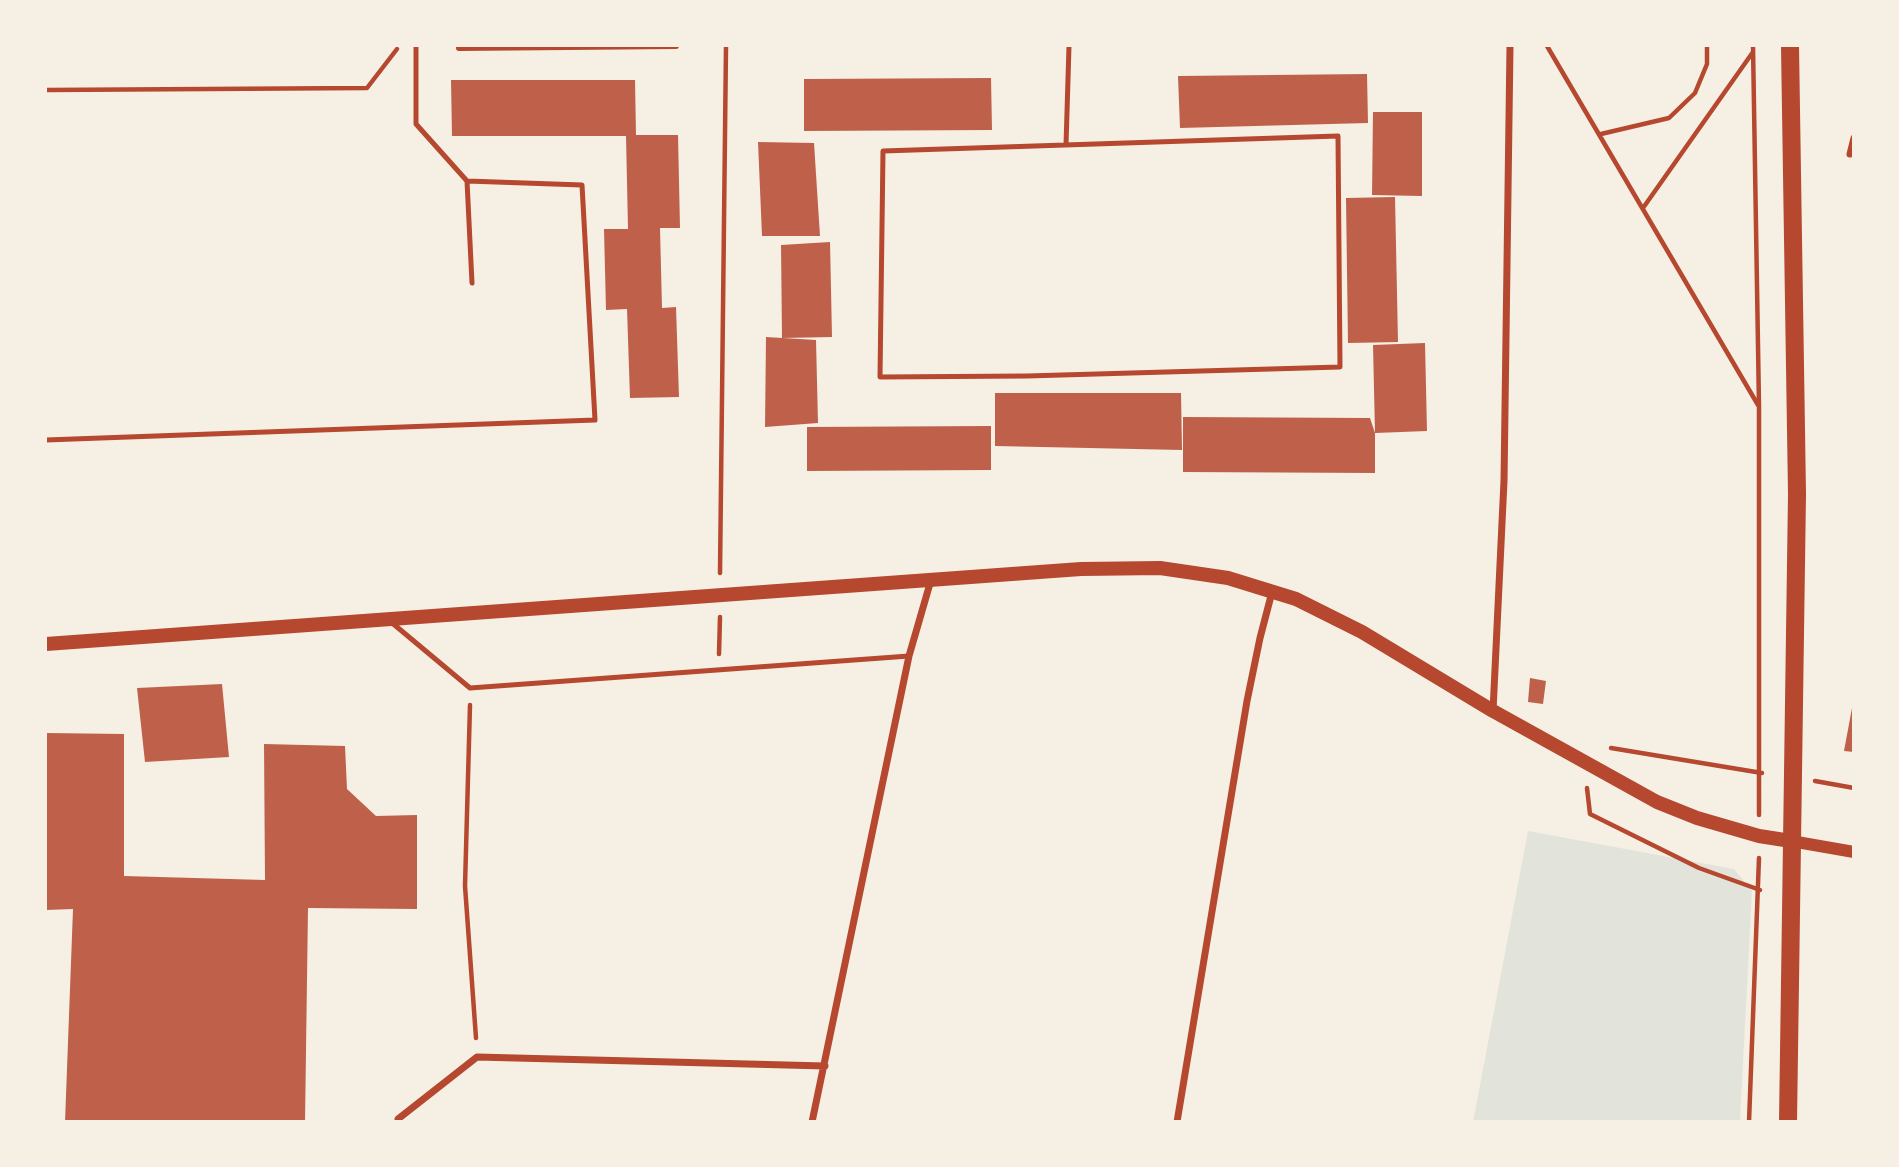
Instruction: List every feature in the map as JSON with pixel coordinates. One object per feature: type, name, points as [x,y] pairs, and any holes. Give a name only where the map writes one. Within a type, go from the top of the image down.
[{"type":"main road","points":[[1788,1122],[1797,494],[1790,46]]},
{"type":"main road","points":[[46,644],[931,579],[1081,569],[1160,568],[1228,578],[1296,599],[1362,632],[1584,763],[1677,810],[1759,836],[1791,841]]},
{"type":"street","points":[[459,48],[676,46]]},
{"type":"street","points":[[1493,711],[1504,481],[1510,46]]},
{"type":"street","points":[[1850,154],[1853,138]]},
{"type":"street","points":[[812,1122],[909,656],[931,579]]},
{"type":"street","points":[[1177,1122],[1247,701],[1259,638],[1272,591]]},
{"type":"street","points":[[1791,841],[1853,852]]},
{"type":"street","points":[[398,1120],[478,1057],[825,1066]]},
{"type":"lane","points":[[416,46],[416,124],[467,181],[472,283]]},
{"type":"lane","points":[[1066,145],[1069,46]]},
{"type":"lane","points":[[1338,136],[1340,367],[1027,376],[880,377],[883,151],[1066,145],[1338,136]]},
{"type":"lane","points":[[46,440],[595,420],[582,185],[467,181]]},
{"type":"lane","points":[[389,620],[470,688],[909,656]]},
{"type":"path","points":[[46,90],[367,88],[401,46]]},
{"type":"path","points":[[719,670],[726,46]]},
{"type":"path","points":[[1548,46],[1759,406]]},
{"type":"path","points":[[1601,134],[1669,118],[1695,93],[1707,64],[1707,46]]},
{"type":"path","points":[[1643,209],[1754,48]]},
{"type":"path","points":[[1749,1122],[1760,890],[1759,406],[1754,48]]},
{"type":"path","points":[[470,688],[465,886],[478,1057]]},
{"type":"path","points":[[1760,773],[1607,748],[1584,763],[1590,814],[1699,868],[1760,890]]},
{"type":"path","points":[[1794,778],[1853,788]]},
{"type":"shaded area","points":[[1528,831],[1734,869],[1752,891],[1740,1121],[1473,1122]]},
{"type":"building","points":[[1367,74],[1368,123],[1180,128],[1178,76]]},
{"type":"building","points":[[991,78],[992,130],[804,131],[804,79]]},
{"type":"building","points":[[451,80],[635,80],[636,135],[678,135],[680,228],[660,228],[662,308],[676,307],[679,397],[630,398],[627,309],[606,310],[604,229],[628,229],[626,136],[452,136]]},
{"type":"building","points":[[1373,112],[1422,112],[1422,196],[1372,195]]},
{"type":"building","points":[[758,142],[814,143],[820,236],[762,236]]},
{"type":"building","points":[[1395,197],[1398,342],[1348,343],[1346,198]]},
{"type":"building","points":[[830,242],[832,337],[782,338],[781,245]]},
{"type":"building","points":[[766,337],[816,340],[818,423],[765,427]]},
{"type":"building","points":[[1425,343],[1427,431],[1375,433],[1373,345]]},
{"type":"building","points":[[995,393],[1181,393],[1182,450],[995,446]]},
{"type":"building","points":[[1183,417],[1370,418],[1375,433],[1375,473],[1183,472]]},
{"type":"building","points":[[991,426],[991,470],[807,471],[807,427]]},
{"type":"building","points":[[1530,678],[1546,681],[1543,704],[1528,702]]},
{"type":"building","points":[[222,684],[229,757],[145,762],[137,688]]},
{"type":"building","points":[[1854,708],[1854,752],[1844,751]]},
{"type":"building","points":[[46,733],[124,734],[124,876],[265,880],[264,744],[345,746],[347,789],[376,816],[417,815],[417,909],[308,908],[305,1122],[65,1122],[73,909],[46,910]]}]
